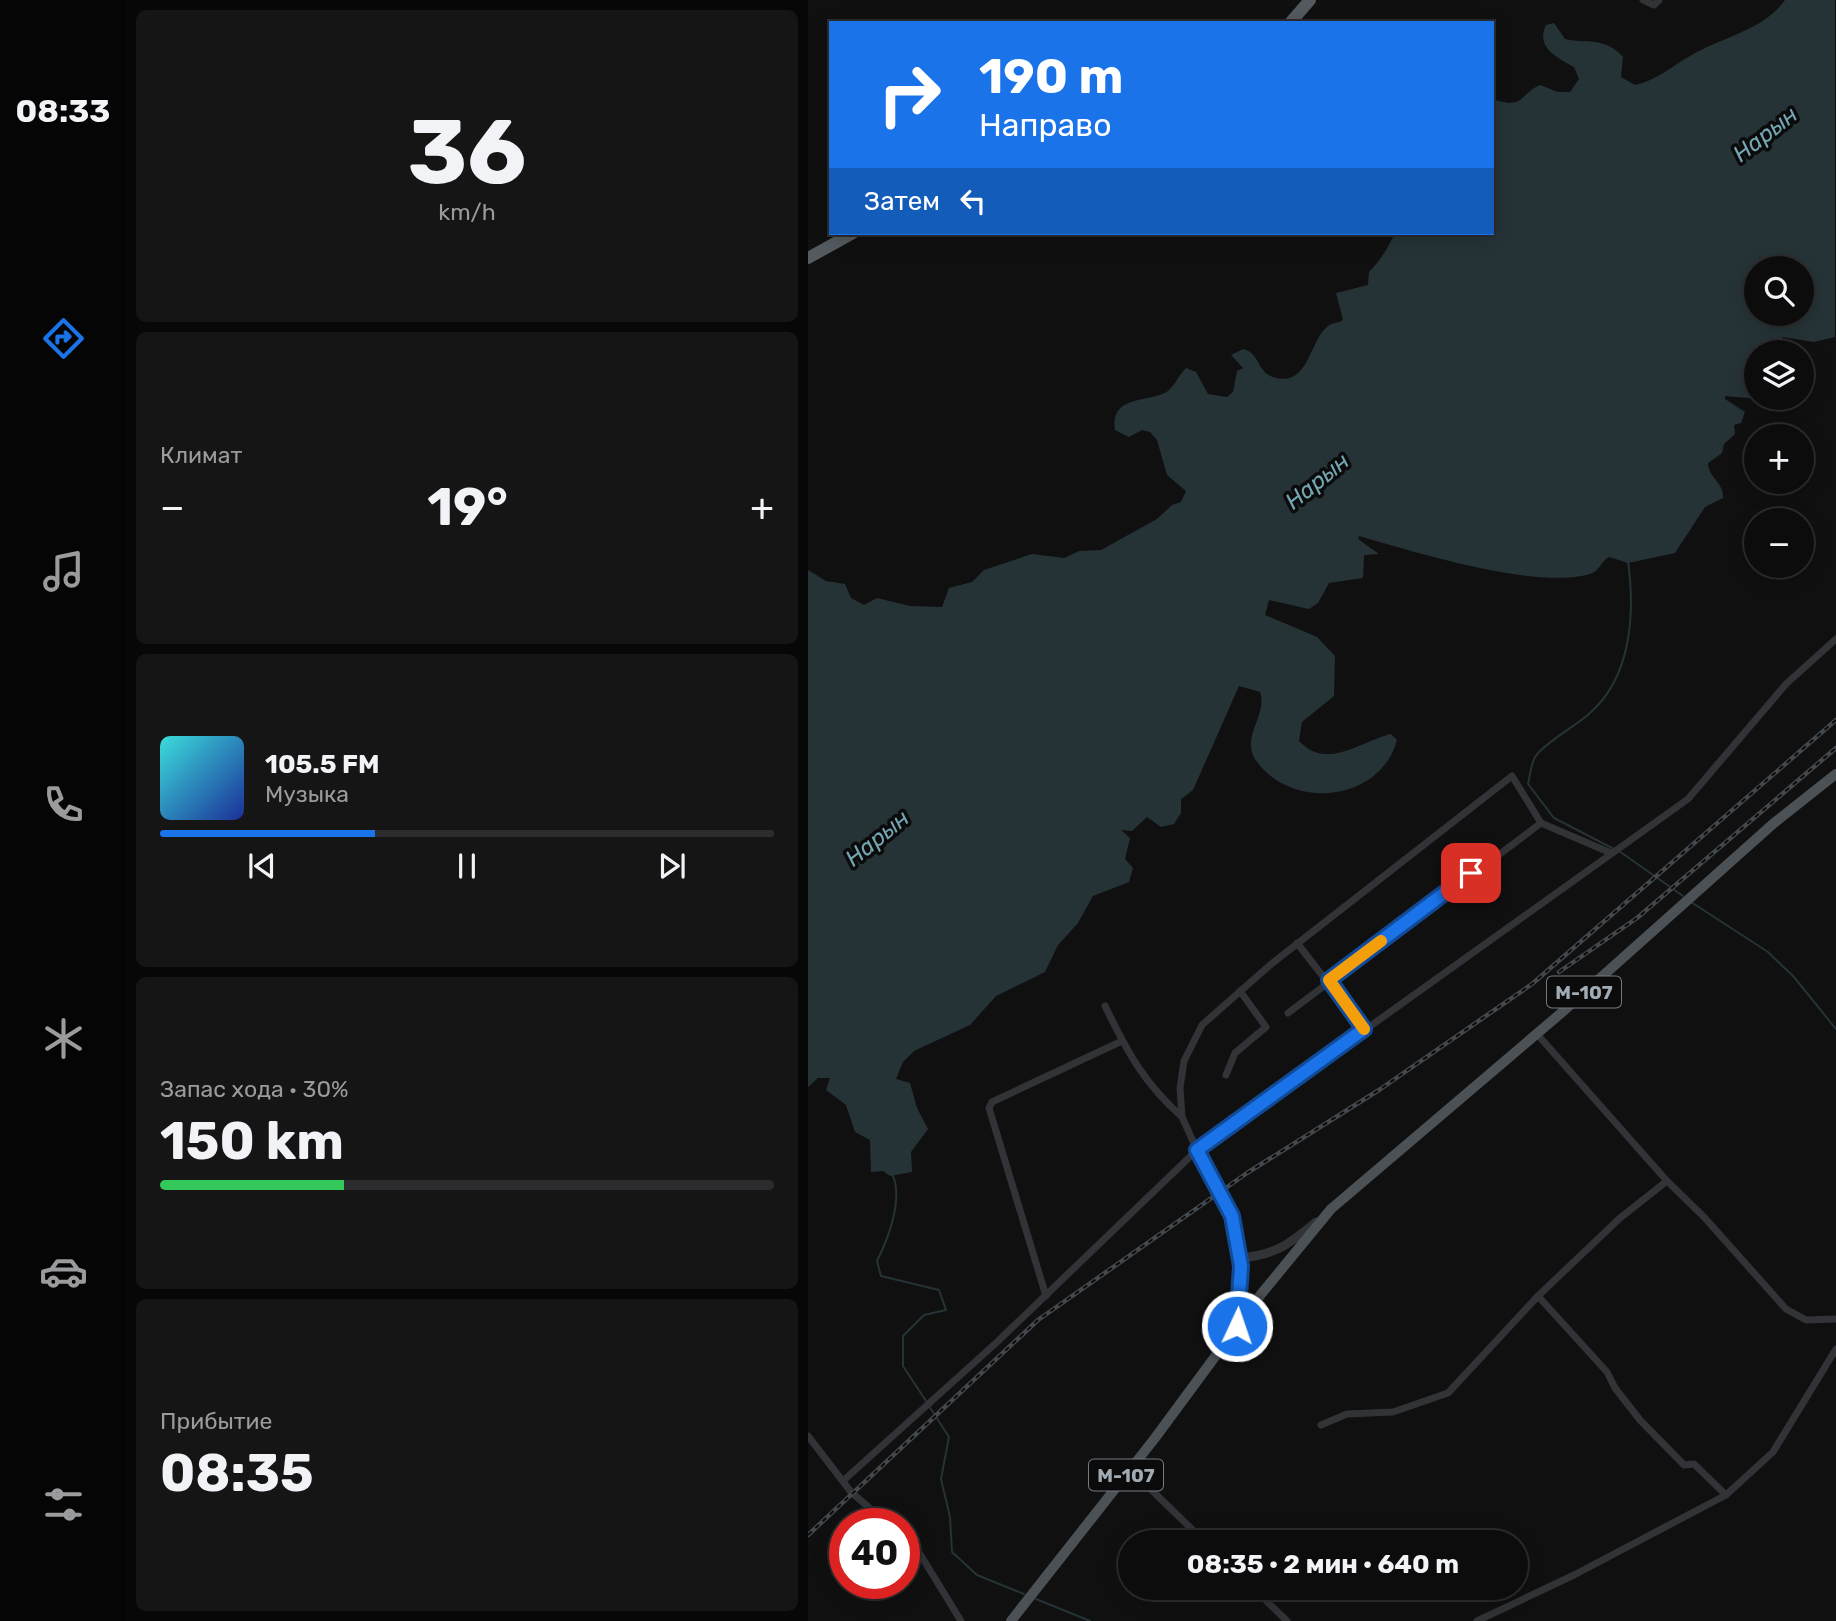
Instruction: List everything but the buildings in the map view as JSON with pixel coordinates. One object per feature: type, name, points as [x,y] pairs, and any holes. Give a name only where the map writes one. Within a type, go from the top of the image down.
[{"type":"highway","points":[[1292,21],[1310,0]]},
{"type":"highway","points":[[808,258],[849,235]]},
{"type":"main road","name":"М-107","points":[[1011,1621],[1237,1326],[1331,1209],[1537,1034],[1774,823],[1835,774]]},
{"type":"street","points":[[1643,0],[1654,5],[1659,0]]},
{"type":"street","points":[[844,1480],[1046,1296],[1197,1150],[1688,799],[1786,684],[1835,639]]},
{"type":"street","points":[[1237,1326],[1239,1258],[1232,1216],[1182,1117],[1180,1088],[1184,1061],[1202,1025],[1297,943],[1512,776],[1541,823],[1611,852]]},
{"type":"street","points":[[1288,1013],[1541,823]]},
{"type":"street","points":[[1297,943],[1329,980],[1364,1029]]},
{"type":"street","points":[[1226,1075],[1235,1053],[1266,1027],[1240,991]]},
{"type":"street","points":[[1106,1006],[1122,1041],[1152,1090],[1182,1117]]},
{"type":"street","points":[[1537,1034],[1667,1181],[1704,1217],[1786,1309],[1806,1320],[1835,1319]]},
{"type":"street","points":[[1046,1296],[989,1108],[992,1102],[1122,1041]]},
{"type":"street","points":[[1321,1425],[1347,1414],[1392,1412],[1448,1393],[1538,1296],[1620,1219],[1667,1181]]},
{"type":"street","points":[[1239,1258],[1265,1256],[1286,1247],[1331,1209]]},
{"type":"street","points":[[1538,1296],[1607,1372],[1615,1388],[1640,1420],[1684,1465],[1694,1464],[1726,1495]]},
{"type":"street","points":[[1477,1621],[1574,1575],[1726,1495],[1773,1452],[1835,1349]]},
{"type":"street","points":[[808,1436],[851,1492],[870,1508]]},
{"type":"street","points":[[1130,1469],[1193,1530]]},
{"type":"street","points":[[920,1554],[961,1621]]},
{"type":"street","points":[[1265,1600],[1287,1621]]},
{"type":"water","name":"Нарын","points":[[1785,0],[1835,0],[1835,337],[1814,342],[1783,337],[1781,340],[1744,340],[1744,398],[1725,396],[1725,399],[1745,412],[1741,423],[1734,425],[1735,434],[1724,444],[1722,453],[1708,463],[1722,489],[1723,498],[1705,507],[1675,553],[1628,563],[1609,557],[1590,574],[1567,578],[1508,573],[1442,559],[1359,536],[1358,539],[1379,554],[1364,555],[1363,578],[1329,583],[1318,603],[1309,609],[1269,600],[1265,615],[1317,637],[1335,656],[1334,696],[1302,722],[1299,741],[1310,750],[1333,754],[1391,734],[1397,740],[1387,761],[1372,777],[1354,787],[1332,793],[1289,787],[1270,776],[1255,759],[1251,742],[1262,700],[1260,692],[1239,686],[1193,790],[1181,799],[1181,813],[1174,824],[1161,827],[1147,817],[1132,831],[1121,830],[1130,838],[1125,859],[1133,868],[1129,882],[1093,896],[1078,923],[1058,945],[1045,972],[996,996],[970,1025],[914,1051],[903,1062],[896,1079],[910,1083],[917,1108],[928,1129],[911,1152],[912,1172],[890,1176],[883,1171],[871,1172],[870,1140],[855,1132],[846,1105],[826,1090],[830,1078],[818,1078],[808,1087],[808,570],[826,581],[845,584],[851,598],[864,605],[877,598],[910,606],[942,607],[949,588],[972,582],[984,570],[1032,554],[1064,558],[1079,551],[1101,550],[1157,519],[1172,505],[1181,502],[1186,491],[1167,475],[1157,440],[1150,432],[1142,430],[1129,437],[1115,430],[1118,410],[1125,405],[1168,391],[1186,368],[1196,372],[1208,394],[1227,397],[1233,392],[1237,371],[1243,368],[1231,355],[1243,349],[1253,354],[1268,375],[1285,379],[1294,376],[1307,361],[1322,333],[1330,325],[1343,320],[1336,293],[1368,285],[1369,272],[1384,254],[1394,235],[1494,235],[1494,100],[1517,102],[1540,85],[1558,92],[1570,92],[1579,79],[1574,67],[1555,56],[1546,46],[1543,33],[1546,25],[1554,23],[1565,39],[1602,43],[1616,50],[1623,57],[1621,77],[1635,85],[1651,80],[1697,52],[1756,25]]},
{"type":"waterway","points":[[1614,849],[1554,818],[1528,784],[1532,763],[1539,752],[1590,713],[1615,681],[1622,662],[1630,622],[1628,561]]},
{"type":"waterway","points":[[1619,851],[1683,896]]},
{"type":"waterway","points":[[1691,902],[1768,952],[1794,977],[1836,1029]]},
{"type":"waterway","points":[[893,1176],[896,1186],[895,1208],[890,1231],[877,1261],[881,1276],[939,1290],[946,1310],[924,1315],[903,1336],[903,1366],[926,1401]]},
{"type":"waterway","points":[[929,1406],[949,1437],[941,1479],[950,1517],[952,1552],[977,1575],[1024,1594]]},
{"type":"waterway","points":[[1036,1599],[1090,1621]]},
{"type":"railway","points":[[808,1535],[1038,1320],[1247,1173],[1379,1090],[1532,984],[1836,720]]},
{"type":"railway","points":[[1559,972],[1637,918],[1836,748]]},
{"type":"slow traffic","points":[[1364,1029],[1329,980],[1381,941]]},
{"type":"route","points":[[1237,1326],[1241,1266],[1232,1216],[1197,1150],[1364,1029],[1329,980],[1471,873]]}]
